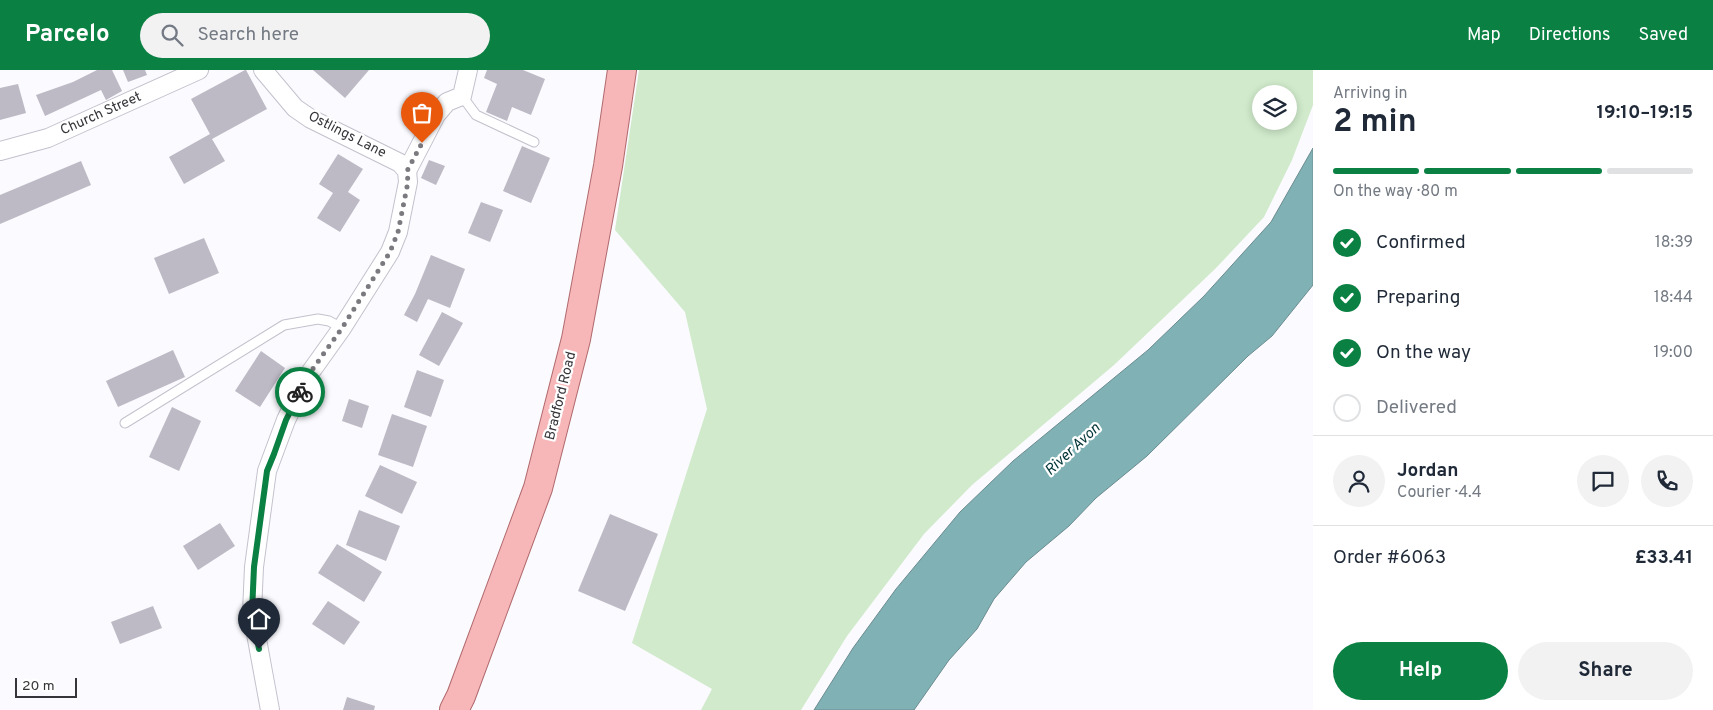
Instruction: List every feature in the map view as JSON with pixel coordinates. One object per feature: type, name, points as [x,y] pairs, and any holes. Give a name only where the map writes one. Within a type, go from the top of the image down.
[{"type":"main road","name":"Bradford Road","points":[[454,710],[461,696],[538,488],[576,338],[608,166],[622,70]]},
{"type":"street","name":"Church Street","points":[[0,151],[48,138],[199,70]]},
{"type":"street","name":"Ostlings Lane","points":[[263,70],[295,108],[311,119],[400,163],[407,171]]},
{"type":"street","points":[[270,710],[252,612],[254,567],[267,471],[286,420],[307,377],[342,328],[390,252],[398,232],[408,182],[407,171],[436,115],[447,102],[462,96],[468,70]]},
{"type":"lane","points":[[462,96],[476,115],[534,142]]},
{"type":"lane","points":[[125,423],[284,325],[318,319],[329,321],[342,328]]},
{"type":"green space","points":[[639,70],[1313,70],[1313,105],[1292,160],[1264,217],[1216,268],[1114,365],[972,485],[924,534],[847,636],[801,710],[701,710],[712,689],[632,643],[707,409],[685,312],[615,230]]},
{"type":"water","name":"River Avon","points":[[1313,148],[1313,285],[1272,336],[1248,356],[1147,456],[1096,498],[1069,526],[1026,562],[994,599],[977,629],[949,660],[914,710],[814,710],[853,648],[896,589],[960,512],[1013,461],[1148,350],[1204,296],[1271,222]]},
{"type":"building","points":[[97,70],[112,70],[122,91],[106,100],[101,90],[45,116],[36,95],[73,82]]},
{"type":"building","points":[[123,70],[145,70],[147,75],[128,82]]},
{"type":"building","points":[[245,70],[267,109],[212,139],[225,161],[184,184],[169,157],[210,134],[191,99]]},
{"type":"building","points":[[313,70],[369,70],[345,98]]},
{"type":"building","points":[[487,70],[523,70],[545,79],[531,115],[512,107],[507,121],[486,112],[497,84],[484,78]]},
{"type":"building","points":[[18,84],[26,113],[0,120],[0,88]]},
{"type":"building","points":[[522,146],[550,158],[531,203],[503,191]]},
{"type":"building","points":[[338,154],[363,169],[348,192],[360,200],[340,232],[317,218],[333,193],[319,184]]},
{"type":"building","points":[[429,160],[445,166],[436,185],[421,178]]},
{"type":"building","points":[[81,161],[91,185],[0,224],[0,195]]},
{"type":"building","points":[[481,202],[503,210],[490,242],[468,233]]},
{"type":"building","points":[[204,238],[219,273],[169,294],[154,258]]},
{"type":"building","points":[[431,255],[465,269],[450,308],[428,299],[417,322],[404,315]]},
{"type":"building","points":[[442,312],[463,323],[439,366],[419,355]]},
{"type":"building","points":[[173,350],[185,377],[118,407],[106,381]]},
{"type":"building","points":[[261,351],[285,368],[260,407],[235,391]]},
{"type":"building","points":[[417,370],[444,380],[431,417],[404,407]]},
{"type":"building","points":[[349,399],[369,406],[362,428],[342,421]]},
{"type":"building","points":[[172,407],[201,421],[179,471],[149,457]]},
{"type":"building","points":[[392,414],[427,426],[413,467],[378,455]]},
{"type":"building","points":[[380,465],[417,482],[402,514],[365,496]]},
{"type":"building","points":[[359,510],[400,526],[386,561],[346,545]]},
{"type":"building","points":[[610,514],[658,534],[625,611],[578,591]]},
{"type":"building","points":[[220,523],[235,546],[198,570],[183,546]]},
{"type":"building","points":[[337,544],[382,572],[364,602],[318,573]]},
{"type":"building","points":[[328,601],[360,622],[344,645],[312,624]]},
{"type":"building","points":[[153,606],[162,628],[120,644],[111,622]]},
{"type":"building","points":[[347,697],[375,706],[374,710],[343,710]]},
{"type":"way so far","points":[[300,392],[307,377],[342,328],[390,252],[398,232],[408,182],[407,171],[422,143]]},
{"type":"route","points":[[259,649],[252,612],[254,567],[267,471],[286,420],[300,392]]}]
